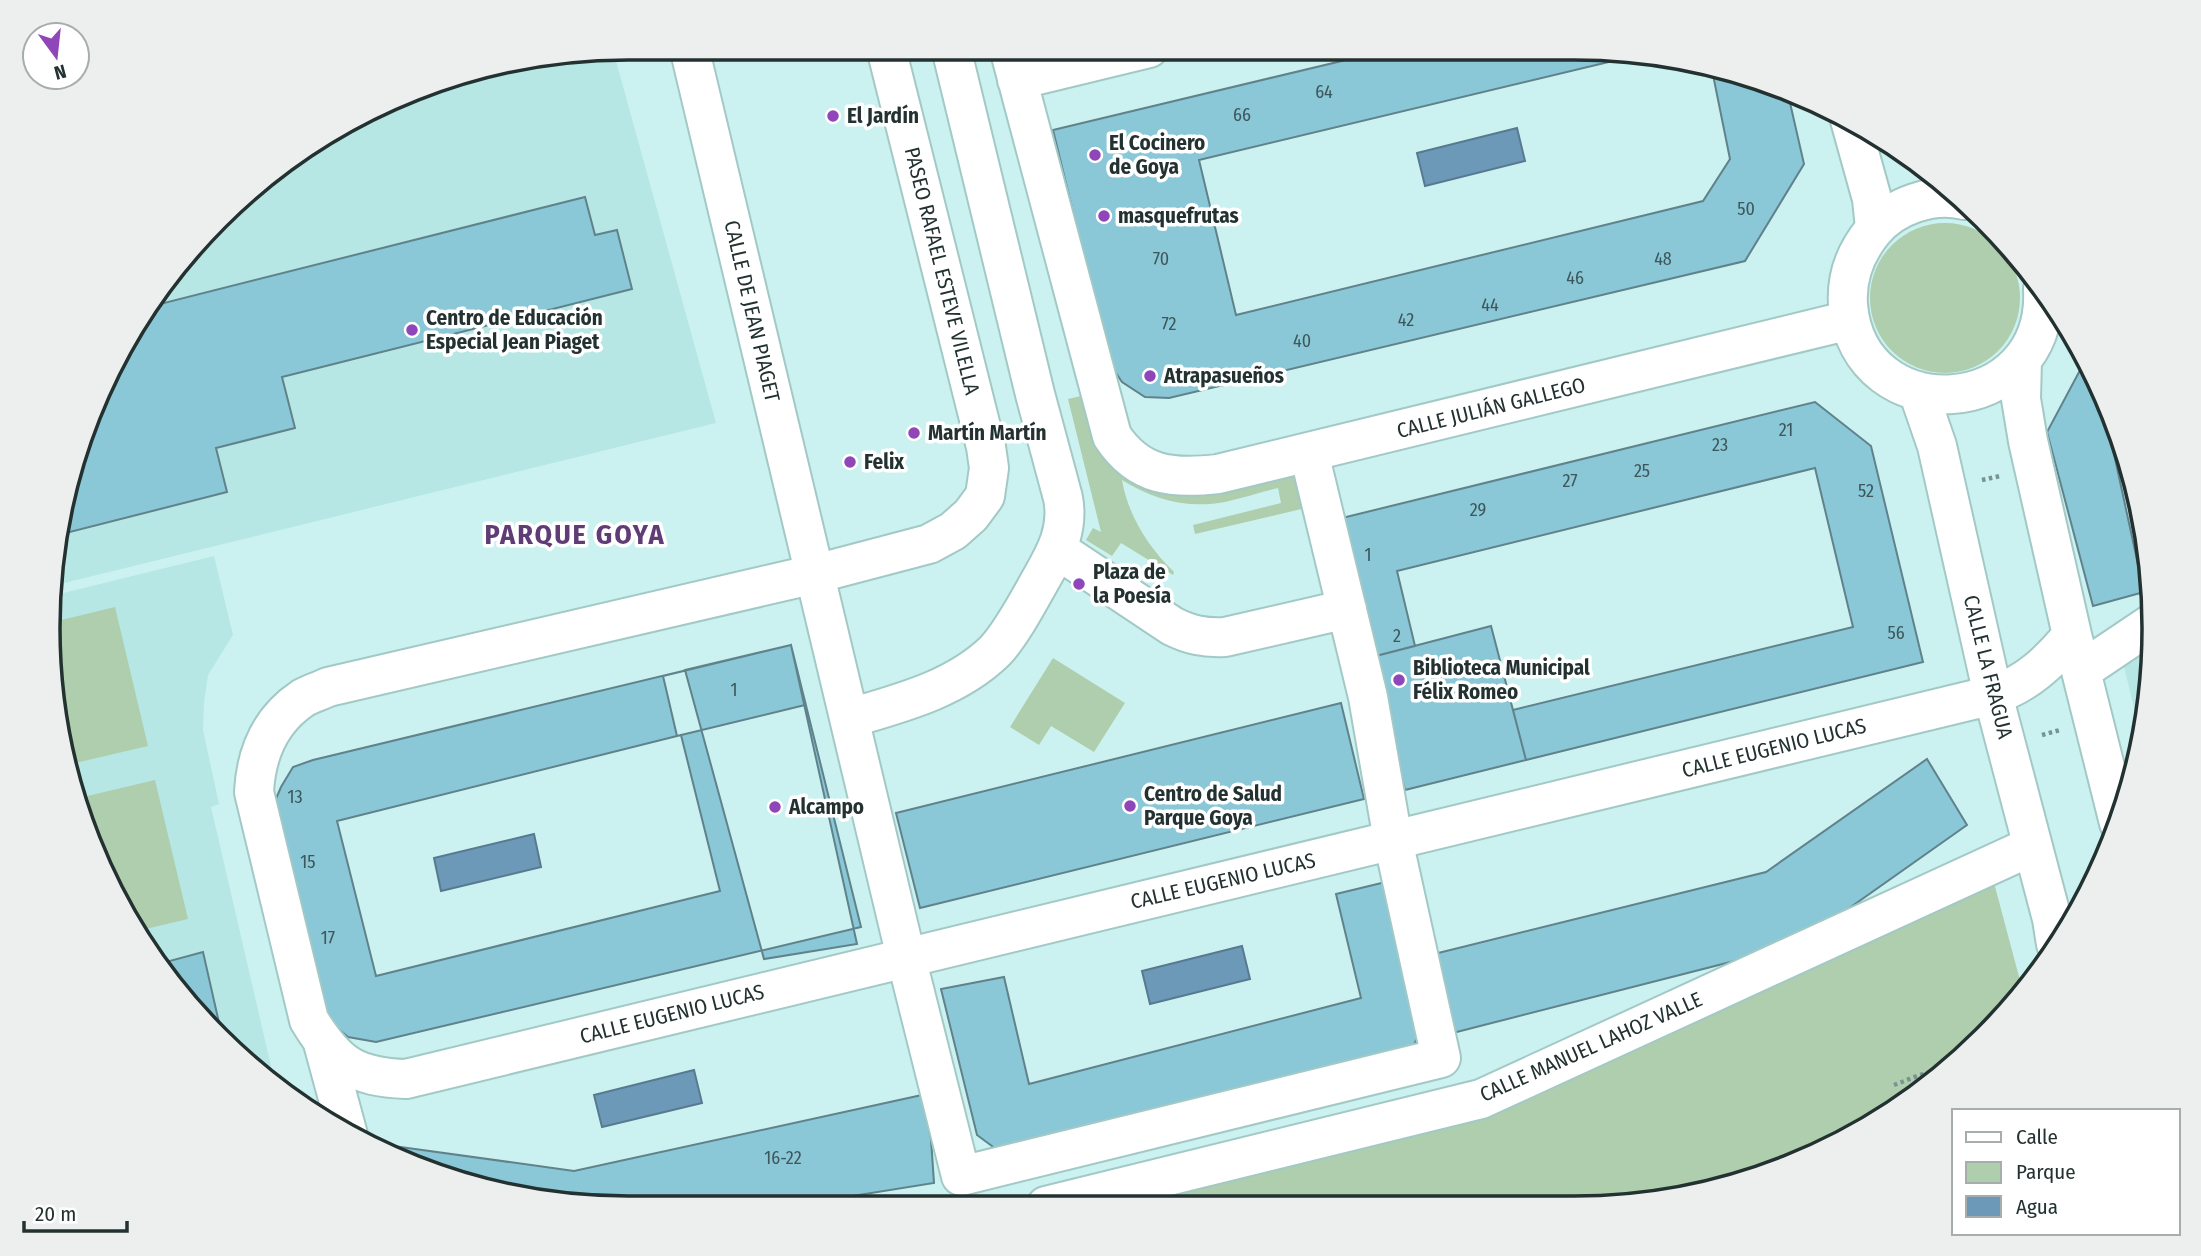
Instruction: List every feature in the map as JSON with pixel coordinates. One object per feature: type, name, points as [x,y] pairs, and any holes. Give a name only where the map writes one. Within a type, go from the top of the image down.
[{"type":"street","name":"CALLE DE JEAN PIAGET","points":[[692,60],[906,957],[961,1176],[1441,1058],[1393,840]]},
{"type":"street","name":"PASEO RAFAEL ESTEVE VILELLA","points":[[889,60],[986,447],[989,468],[985,496]]},
{"type":"street","points":[[850,718],[917,698],[964,675],[996,650],[1058,550],[1064,529],[1066,513],[954,60]]},
{"type":"street","points":[[1013,64],[1047,60]]},
{"type":"street","name":"CALLE JULIÁN GALLEGO","points":[[1013,64],[1112,436],[1132,460],[1165,475],[1187,478],[1218,474],[1850,320]]},
{"type":"street","points":[[1854,134],[1872,199],[1875,228]]},
{"type":"street","points":[[1946,199],[1912,204],[1896,212],[1875,228],[1861,247],[1852,267],[1847,291],[1850,320],[1863,352],[1878,369],[1900,384],[1918,391],[1948,396],[1971,393],[1991,385],[2022,360],[2034,341],[2044,309]]},
{"type":"street","points":[[2022,360],[2022,409],[2114,802]]},
{"type":"street","name":"CALLE LA FRAGUA","points":[[1918,391],[1937,446],[1993,695],[2053,932]]},
{"type":"street","points":[[1309,453],[1368,697],[1393,840]]},
{"type":"street","name":"CALLE EUGENIO LUCAS","points":[[985,496],[971,515],[953,531],[929,544],[815,574],[328,687],[303,698],[281,717],[270,732],[255,769],[254,792],[309,1020],[323,1043],[339,1059],[359,1071],[379,1078],[406,1079],[1993,695],[2020,684],[2077,653],[2142,628]]},
{"type":"street","points":[[1058,550],[1189,635],[1225,637],[1347,609]]},
{"type":"street","name":"CALLE MANUEL LAHOZ VALLE","points":[[1087,1196],[1481,1099],[2032,846]]},
{"type":"street","points":[[323,1043],[344,1120]]},
{"type":"path","points":[[1947,488],[2035,468]]},
{"type":"path","points":[[2007,743],[2094,722]]},
{"type":"path","points":[[1894,1085],[1925,1074]]},
{"type":"shaded area","name":"Centro de Educación Especial Jean Piaget","points":[[616,60],[716,423],[62,584],[70,517],[90,445],[103,410],[118,377],[155,312],[201,253],[226,226],[282,177],[344,136],[410,103],[445,90],[517,70],[554,64]]},
{"type":"shaded area","points":[[214,556],[233,635],[208,675],[204,702],[203,730],[219,804],[211,807],[272,1071],[226,1030],[177,974],[136,912],[103,846],[90,811],[70,739],[61,665],[61,594]]},
{"type":"shaded area","points":[[2141,640],[2135,713],[2121,654]]},
{"type":"green space","points":[[1930,224],[1960,224],[1982,233],[2015,271],[2019,283],[2019,313],[2007,340],[1987,360],[1960,372],[1930,372],[1903,360],[1883,340],[1871,313],[1871,283],[1883,256],[1903,236]]},
{"type":"green space","points":[[1081,396],[1089,425],[1183,495],[1204,495],[1301,472],[1310,507],[1195,534],[1193,525],[1281,503],[1278,488],[1225,502],[1198,504],[1159,498],[1122,480],[1129,506],[1140,530],[1174,572],[1173,575],[1121,543],[1112,556],[1086,540],[1093,528],[1101,532],[1068,399]]},
{"type":"green space","points":[[115,607],[148,746],[76,763],[64,702],[60,620]]},
{"type":"green space","points":[[1053,658],[1125,703],[1094,752],[1051,726],[1039,745],[1010,727]]},
{"type":"green space","points":[[155,780],[188,919],[146,929],[118,879],[86,796]]},
{"type":"green space","points":[[1989,864],[2020,979],[1975,1030],[1919,1079],[1889,1101],[1824,1138],[1756,1166],[1684,1186],[1610,1195],[1087,1196],[1481,1099]]},
{"type":"water","points":[[1517,128],[1525,161],[1425,186],[1417,153]]},
{"type":"water","points":[[534,834],[541,867],[441,891],[434,858]]},
{"type":"water","points":[[1242,946],[1250,979],[1150,1004],[1142,971]]},
{"type":"water","points":[[694,1070],[702,1103],[602,1127],[594,1095]]},
{"type":"building","points":[[1346,60],[1612,61],[1199,160],[1236,315],[1703,201],[1730,159],[1714,77],[1790,103],[1804,164],[1745,261],[1169,398],[1145,397],[1122,382],[1110,364],[1053,130]]},
{"type":"building","points":[[585,197],[595,235],[617,230],[632,289],[282,377],[295,428],[216,448],[227,492],[67,533],[79,481],[103,410],[136,344],[161,304]]},
{"type":"building","points":[[2080,371],[2098,410],[2115,457],[2138,563],[2140,593],[2093,606],[2047,432]]},
{"type":"building","points":[[1815,402],[1871,446],[1923,662],[1526,760],[1513,710],[1853,627],[1815,468],[1397,571],[1415,646],[1372,657],[1338,519]]},
{"type":"building","points":[[1491,626],[1526,760],[1405,790],[1372,657]]},
{"type":"building","points":[[791,645],[861,927],[376,1042],[348,1037],[329,1021],[272,808],[293,767]],"holes":[[[681,735],[720,891],[376,976],[337,821]]]},
{"type":"building","points":[[791,645],[805,705],[677,736],[663,676]]},
{"type":"building","name":"Alcampo","points":[[791,645],[857,944],[764,959],[685,670]]},
{"type":"building","name":"Centro de Salud Parque Goya","points":[[1341,703],[1364,799],[920,908],[896,813]]},
{"type":"building","points":[[1927,759],[1967,825],[1797,945],[1441,1036],[1422,957],[1766,872]]},
{"type":"building","points":[[1394,880],[1425,1022],[1411,1051],[1000,1152],[977,1135],[941,989],[1004,977],[1029,1084],[1361,998],[1336,894]]},
{"type":"building","points":[[203,952],[219,1022],[201,1003],[168,961]]},
{"type":"building","points":[[922,1095],[931,1139],[934,1183],[853,1196],[591,1195],[517,1186],[445,1166],[395,1146],[574,1171]]},
{"type":"place","name":"El Jardín","points":[[833,116]]},
{"type":"place","name":"El Cocinero de Goya","points":[[1095,155]]},
{"type":"place","name":"masquefrutas","points":[[1104,216]]},
{"type":"place","name":"Centro de Educación Especial Jean Piaget","points":[[412,330]]},
{"type":"place","name":"Atrapasueños","points":[[1150,376]]},
{"type":"place","name":"Martín Martín","points":[[914,433]]},
{"type":"place","name":"Felix","points":[[850,462]]},
{"type":"place","name":"Plaza de la Poesía","points":[[1079,584]]},
{"type":"place","name":"Biblioteca Municipal Félix Romeo","points":[[1399,680]]},
{"type":"place","name":"Centro de Salud Parque Goya","points":[[1130,806]]},
{"type":"place","name":"Alcampo","points":[[775,807]]},
{"type":"district","name":"PARQUE GOYA","points":[[575,534]]}]
